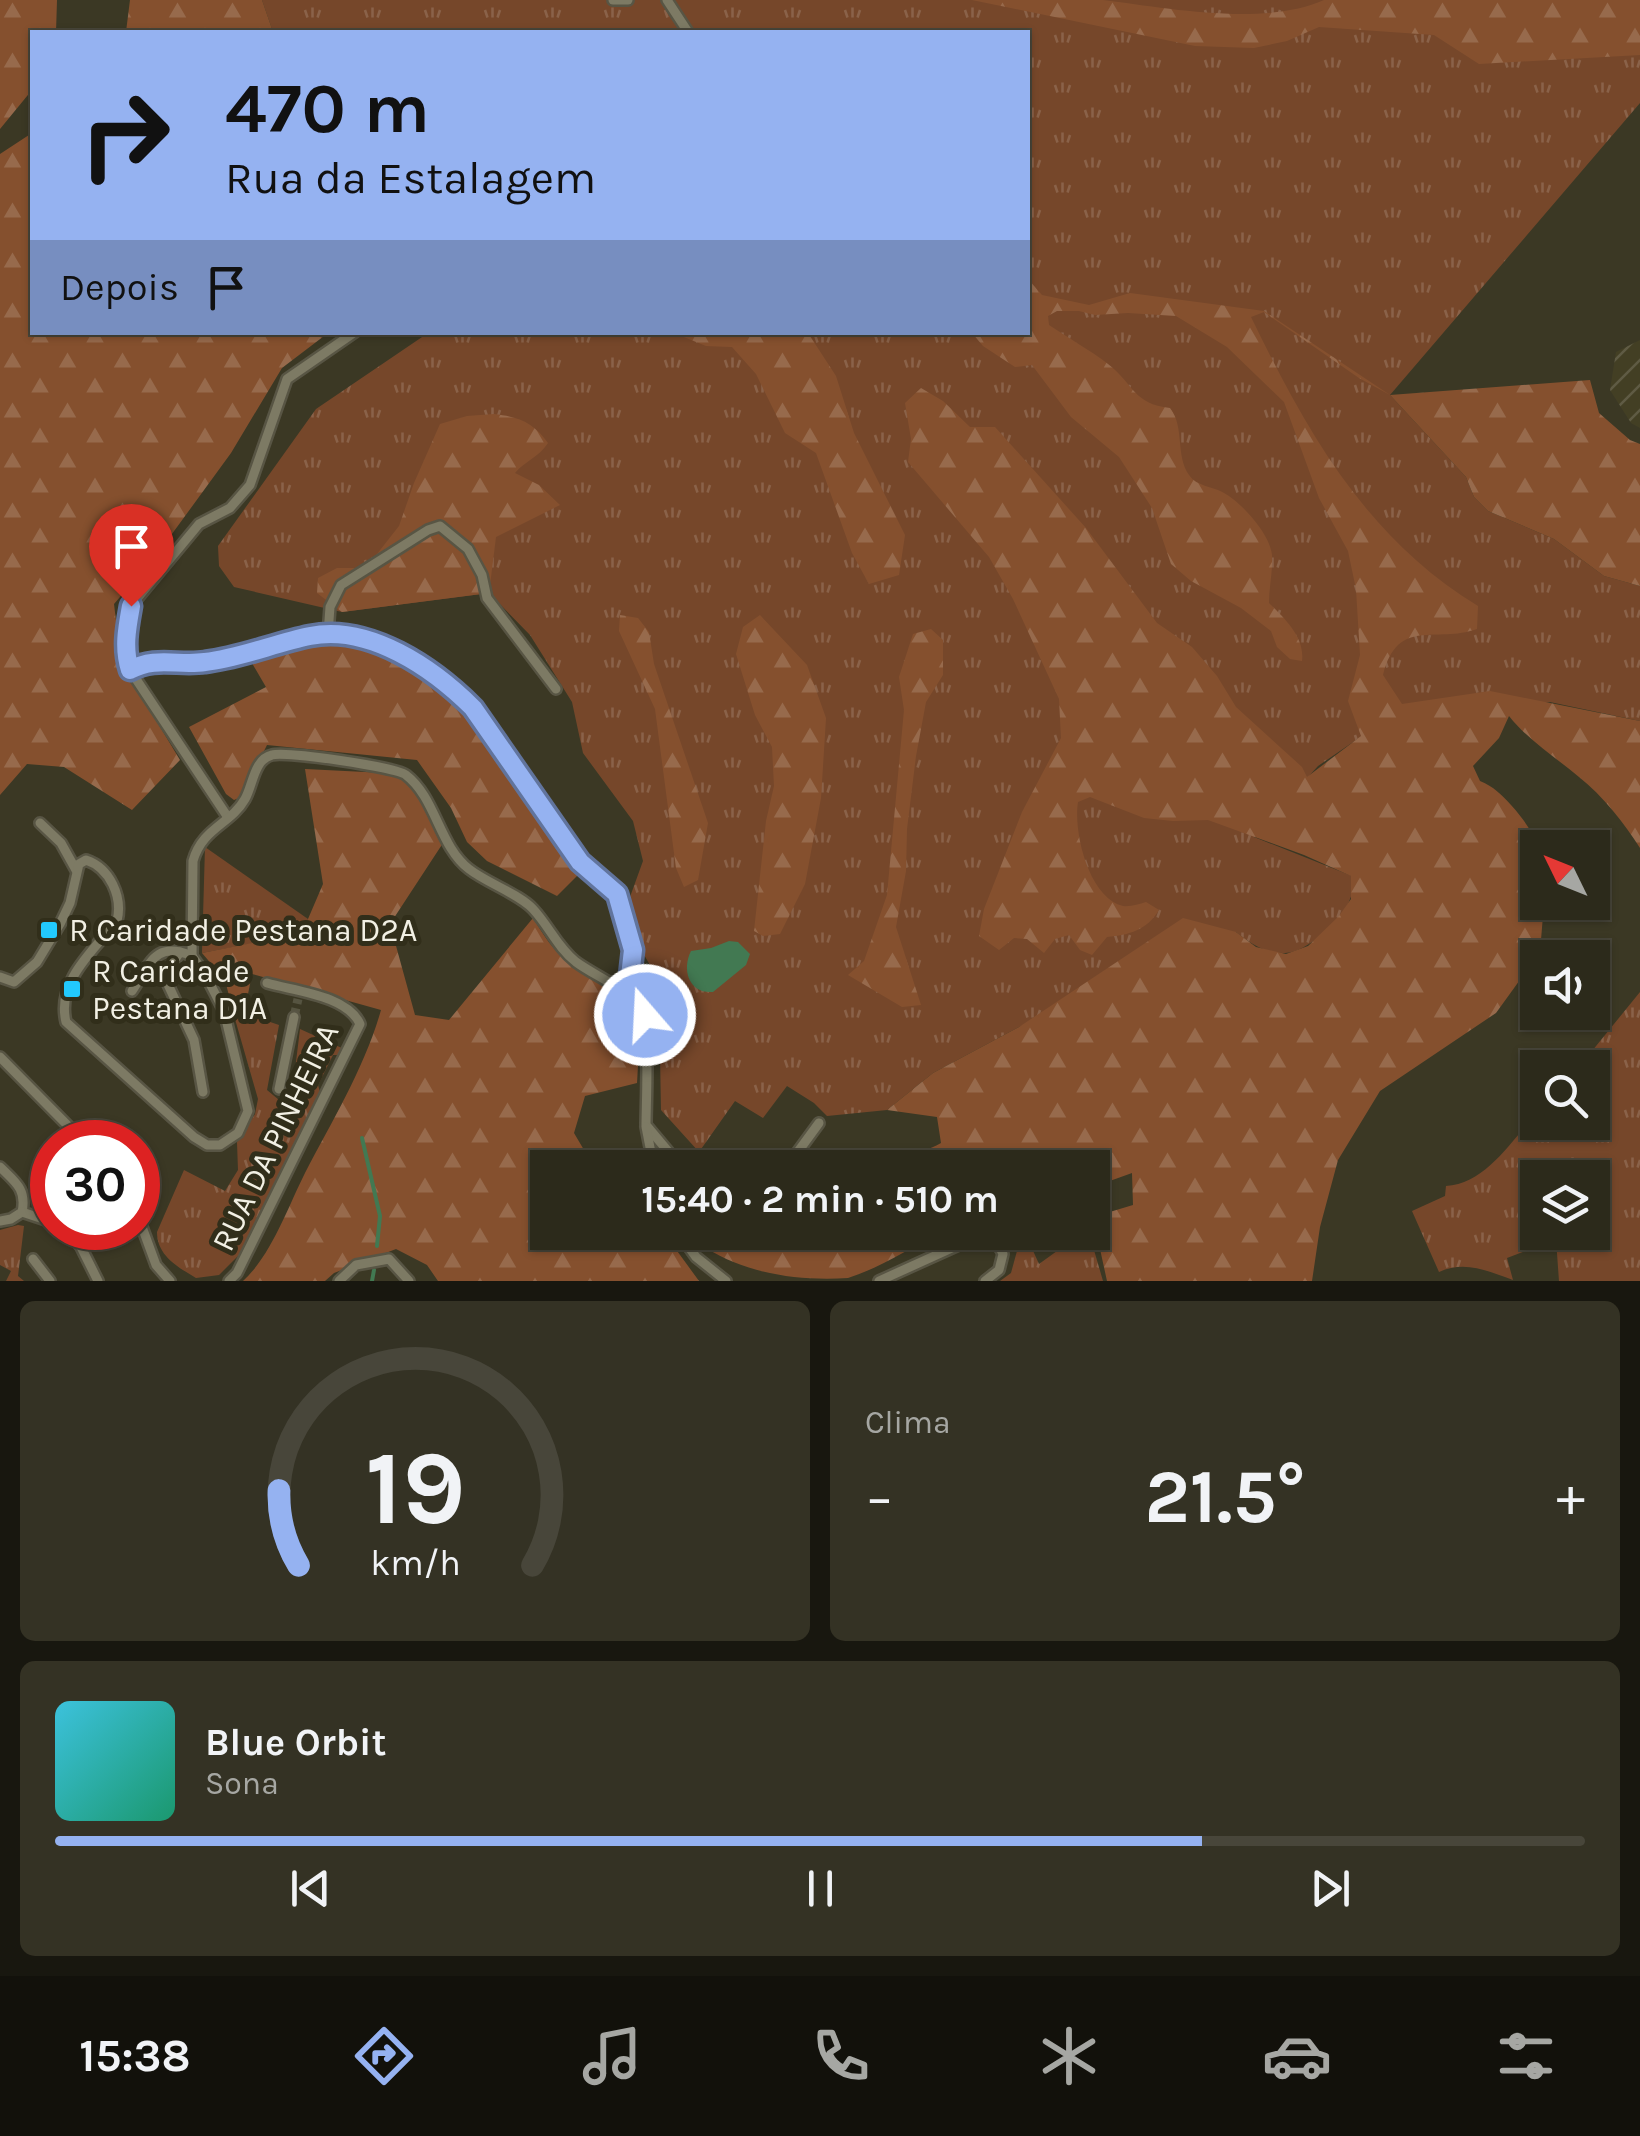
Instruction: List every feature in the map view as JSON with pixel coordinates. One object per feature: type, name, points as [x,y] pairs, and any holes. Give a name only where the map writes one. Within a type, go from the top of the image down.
[{"type":"street","points":[[613,0],[628,0]]},
{"type":"street","points":[[667,0],[687,30]]},
{"type":"street","points":[[227,816],[130,670],[126,633],[131,606],[199,524],[230,508],[250,485],[287,379],[352,335]]},
{"type":"street","points":[[328,634],[330,607],[341,585],[440,526],[468,549],[482,576],[487,598],[556,689]]},
{"type":"street","points":[[130,670],[158,661],[204,663],[328,634],[377,641],[391,648],[473,708],[580,862],[617,894],[633,950],[628,994]]},
{"type":"street","points":[[192,956],[193,861],[204,838],[245,799],[258,767],[271,755],[405,773],[464,866],[531,907],[560,947],[628,994],[645,1015],[646,1124],[651,1150]]},
{"type":"street","points":[[40,824],[61,843],[76,870]]},
{"type":"street","points":[[0,977],[14,982],[37,962],[70,903],[76,870],[86,860],[102,869],[115,889],[120,909],[117,921],[70,980],[63,1012],[66,1022],[194,1137],[207,1145],[220,1145],[238,1133],[248,1110],[224,1011],[206,974],[192,956],[165,951],[154,956],[132,992]]},
{"type":"street","points":[[180,952],[164,976],[194,1040],[203,1092]]},
{"type":"street","name":"RUA DA PINHEIRA","points":[[229,1281],[237,1273],[360,1024],[339,1005],[267,983]]},
{"type":"street","name":"RUA DA PINHEIRA","points":[[279,1088],[294,1017]]},
{"type":"street","points":[[0,1056],[63,1120]]},
{"type":"street","points":[[646,1124],[667,1150]]},
{"type":"street","points":[[800,1150],[819,1124]]},
{"type":"street","points":[[0,1167],[22,1188],[22,1212]]},
{"type":"street","points":[[0,1221],[11,1220],[22,1212]]},
{"type":"street","points":[[22,1212],[30,1215]]},
{"type":"street","points":[[879,1281],[984,1236],[993,1240],[1003,1254],[998,1270],[985,1281]]},
{"type":"street","points":[[83,1250],[98,1281]]},
{"type":"street","points":[[150,1250],[156,1265],[170,1281]]},
{"type":"street","points":[[691,1250],[726,1281]]},
{"type":"street","points":[[33,1259],[50,1281]]},
{"type":"street","points":[[339,1281],[356,1265],[388,1259],[409,1281]]},
{"type":"shaded area","points":[[1640,340],[1640,428],[1631,423],[1610,390],[1616,352]]},
{"type":"shaded area","points":[[738,942],[750,954],[746,965],[713,992],[698,989],[688,973],[691,951]]},
{"type":"green space","points":[[0,0],[57,0],[56,30],[30,30],[30,92],[0,129]]},
{"type":"green space","points":[[130,0],[262,0],[272,30],[126,30]]},
{"type":"green space","points":[[262,0],[1640,0],[1640,103],[1390,395],[1466,477],[1474,497],[1488,511],[1554,539],[1604,576],[1640,586],[1640,721],[1550,702],[1378,725],[1318,766],[1254,837],[1352,876],[1346,907],[1313,941],[1294,952],[1278,953],[1259,947],[1236,932],[1019,1027],[933,1073],[887,1110],[827,1116],[787,1086],[763,1118],[735,1101],[697,1150],[661,1110],[665,991],[636,941],[626,908],[643,861],[633,821],[583,753],[572,702],[530,635],[489,593],[342,612],[234,587],[219,566],[218,546],[316,409],[425,335],[1030,335],[1030,30],[272,30]]},
{"type":"green space","points":[[972,0],[1103,0],[1245,14],[1273,13],[1324,0],[1640,0],[1640,55],[1479,64],[1434,35],[1319,27],[1287,41],[1254,48],[1195,46]]},
{"type":"green space","points":[[30,134],[30,335],[325,335],[282,368],[231,453],[161,549],[114,604],[121,662],[180,760],[132,810],[64,767],[27,764],[0,795],[0,154]]},
{"type":"green space","points":[[1030,281],[1042,295],[1089,305],[1130,293],[1264,311],[1390,395],[1264,312],[1251,317],[1318,441],[1372,515],[1438,579],[1478,606],[1477,629],[1408,638],[1398,645],[1383,675],[1402,704],[1490,691],[1640,721],[1640,848],[1596,793],[1509,716],[1499,738],[1473,766],[1480,781],[1507,801],[1530,829],[1520,830],[1520,920],[1543,920],[1541,940],[1520,940],[1520,980],[1496,1013],[1380,1091],[1338,1160],[1320,1227],[1312,1281],[1107,1281],[1100,1250],[1110,1250],[1110,1212],[1133,1205],[1132,1173],[1110,1181],[1110,1150],[926,1150],[941,1143],[937,1117],[887,1110],[933,1073],[1019,1027],[1183,918],[1236,932],[1256,947],[1286,954],[1308,946],[1351,899],[1351,876],[1304,855],[1208,820],[1144,818],[1090,797],[1078,802],[1077,815],[1081,846],[1093,877],[1111,900],[1123,906],[1146,902],[1159,910],[1154,917],[1137,930],[1107,937],[1092,955],[1080,950],[1069,935],[1055,939],[1044,953],[1027,939],[1014,938],[999,950],[979,936],[984,909],[1022,812],[1061,738],[1059,699],[989,557],[908,462],[911,439],[905,403],[921,388],[943,401],[970,427],[995,427],[1086,528],[1157,623],[1192,647],[1217,676],[1236,707],[1302,767],[1307,777],[1361,736],[1348,701],[1360,655],[1356,589],[1348,551],[1319,498],[1284,402],[1227,347],[1176,316],[1057,311],[1048,316],[1049,325],[1117,371],[1141,398],[1170,408],[1189,475],[1231,498],[1261,529],[1272,555],[1269,603],[1297,636],[1302,661],[1290,659],[1277,647],[1271,631],[1241,608],[1191,581],[1171,564],[1152,508],[1119,457],[1071,417],[1032,365],[1015,367],[974,335],[1030,335]]},
{"type":"green space","points":[[679,335],[809,335],[836,376],[854,433],[905,535],[899,575],[869,584],[852,553],[816,453],[785,433],[756,374],[732,347],[706,346]]},
{"type":"green space","points":[[1590,380],[1599,413],[1640,444],[1640,586],[1604,576],[1554,539],[1488,511],[1474,497],[1466,477],[1390,395]]},
{"type":"green space","points":[[494,414],[525,422],[548,443],[515,473],[539,485],[560,505],[496,537],[489,593],[342,612],[317,593],[318,578],[337,568],[366,568],[399,526],[440,424]]},
{"type":"green space","points":[[620,615],[638,618],[649,632],[654,664],[708,823],[698,880],[684,887],[676,868],[655,709],[619,631]]},
{"type":"green space","points":[[760,615],[807,665],[826,718],[821,798],[805,884],[780,934],[763,936],[754,931],[766,821],[774,786],[772,747],[755,715],[736,654],[743,627]]},
{"type":"green space","points":[[931,629],[943,640],[943,675],[926,702],[896,927],[921,1005],[902,1007],[848,975],[864,961],[887,895],[904,710],[899,677],[913,634]]},
{"type":"green space","points":[[326,638],[380,646],[468,708],[578,875],[557,896],[487,861],[467,842],[451,808],[417,760],[267,745],[241,797],[234,800],[226,794],[189,727],[266,687],[249,658]]},
{"type":"green space","points":[[305,769],[405,774],[445,840],[390,924],[415,1015],[449,1020],[533,918],[563,958],[615,990],[641,1013],[637,1083],[585,1096],[574,1133],[584,1150],[530,1150],[530,1250],[676,1250],[699,1281],[438,1281],[427,1265],[396,1249],[334,1273],[325,1281],[243,1281],[278,1230],[357,1073],[381,1010],[252,974],[243,1019],[235,1019],[225,980],[202,953],[302,933],[323,884]]},
{"type":"green space","points":[[205,847],[308,919],[302,934],[202,953]]},
{"type":"green space","points":[[1640,992],[1640,1281],[1559,1281],[1557,1250],[1610,1250],[1610,1160],[1520,1160],[1520,1250],[1528,1250],[1507,1258],[1513,1280],[1467,1267],[1439,1272],[1412,1211],[1445,1196],[1446,1186],[1473,1178],[1520,1133],[1520,1140],[1610,1140],[1610,1050],[1593,1050]]},
{"type":"green space","points":[[244,1013],[279,1025],[267,1090],[279,1100],[292,1095],[300,1029],[344,1049],[342,1055],[333,1055],[318,1085],[320,1092],[242,1252],[219,1275],[196,1278],[165,1254],[160,1245],[160,1225],[184,1170],[225,1191],[238,1170],[237,1142],[255,1114],[258,1099],[235,1019],[243,1018]]},
{"type":"green space","points":[[24,1226],[18,1276],[24,1281],[6,1281],[11,1271],[0,1265],[0,1230]]},
{"type":"green space","points":[[710,1250],[909,1250],[860,1274],[829,1279],[774,1274]]},
{"type":"green space","points":[[1033,1250],[1039,1264],[1058,1250],[1094,1250],[1103,1281],[1000,1281],[1011,1273],[1017,1251]]},
{"type":"waterway","points":[[362,1138],[380,1216],[377,1246]]},
{"type":"waterway","points":[[372,1281],[374,1270]]},
{"type":"tunnel","points":[[294,1017],[298,999]]},
{"type":"place","name":"R Caridade Pestana D2A","points":[[49,930]]},
{"type":"place","name":"R Caridade Pestana D1A","points":[[72,989]]},
{"type":"route","points":[[131,606],[126,633],[130,670],[158,661],[204,663],[313,636],[345,634],[391,648],[460,695],[580,862],[617,894],[633,950],[628,994],[645,1015]]}]
